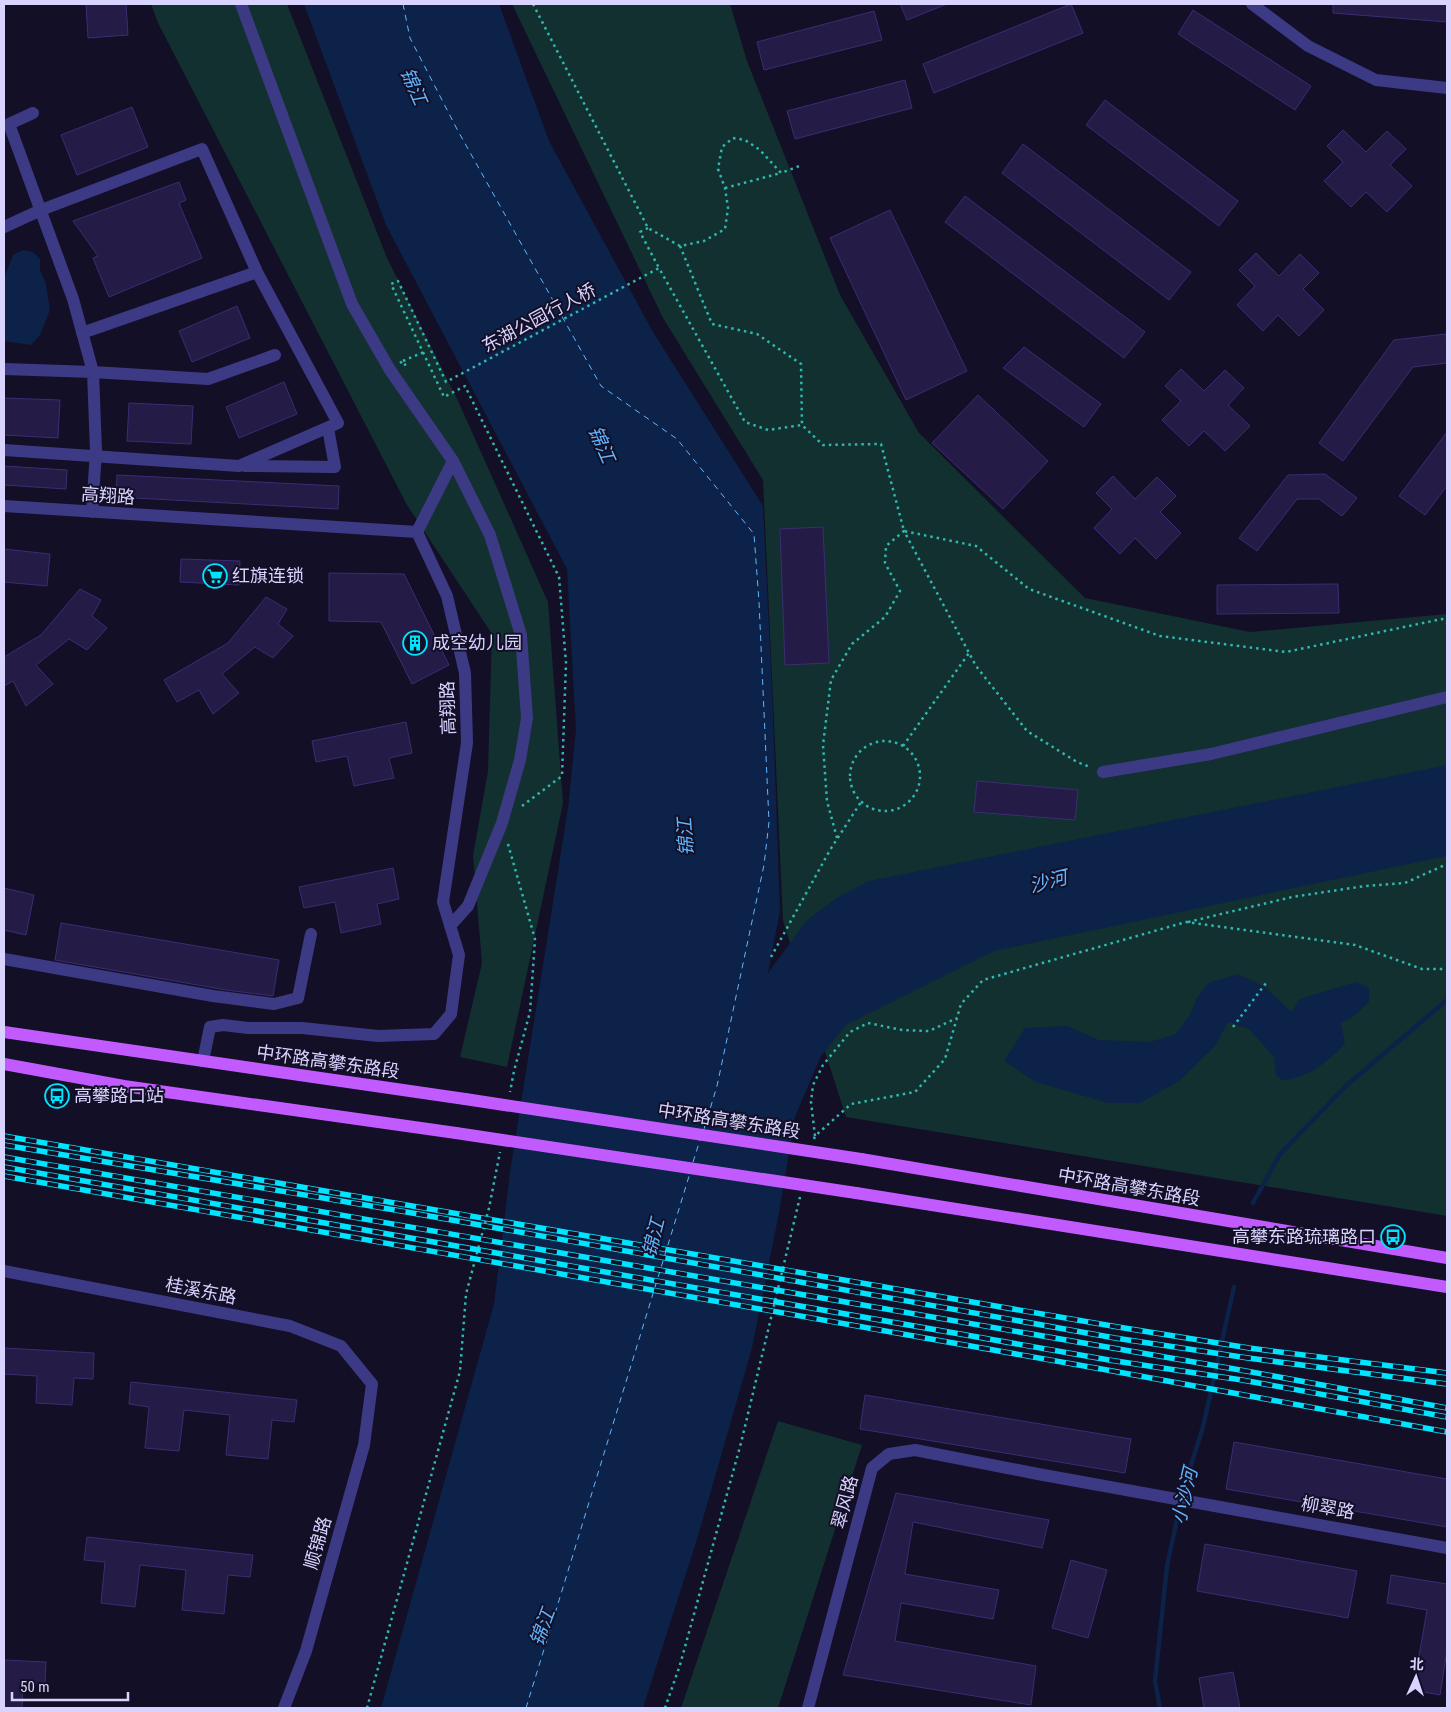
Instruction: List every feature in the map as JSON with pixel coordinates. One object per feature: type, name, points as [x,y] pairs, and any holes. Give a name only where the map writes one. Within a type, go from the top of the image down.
[{"type":"main road","name":"中环路高攀东路段","points":[[4,1032],[861,1159],[1447,1258]]},
{"type":"main road","points":[[4,1064],[124,1086],[456,1133],[1447,1287]]},
{"type":"street","points":[[241,4],[352,304],[390,370],[453,461],[490,536],[521,635],[527,718],[520,760],[502,823],[468,906],[450,926]]},
{"type":"street","points":[[1252,4],[1308,46],[1376,80],[1447,88]]},
{"type":"street","points":[[33,113],[10,124],[72,298],[93,372],[96,455],[92,512]]},
{"type":"street","points":[[4,227],[40,210],[202,149],[257,272],[338,424],[239,466]]},
{"type":"street","points":[[82,333],[257,272]]},
{"type":"street","points":[[4,368],[208,379],[275,355]]},
{"type":"street","points":[[4,450],[239,466],[335,467],[328,428]]},
{"type":"street","points":[[417,532],[453,461]]},
{"type":"street","name":"高翔路","points":[[4,506],[417,532],[447,596],[465,673],[467,744],[444,902],[459,955],[451,1014],[434,1034],[378,1036],[302,1028],[248,1028],[223,1025],[210,1027],[203,1061]]},
{"type":"street","points":[[1103,772],[1211,754],[1447,697]]},
{"type":"street","points":[[4,959],[213,996],[274,1004],[298,998],[311,934]]},
{"type":"street","name":"桂溪东路","points":[[4,1271],[290,1326],[342,1346],[372,1384]]},
{"type":"street","name":"顺锦路","points":[[284,1708],[306,1651],[364,1445],[372,1384]]},
{"type":"street","name":"翠风路","points":[[808,1708],[872,1468],[889,1454],[915,1450],[1202,1504]]},
{"type":"street","name":"柳翠路","points":[[1202,1504],[1447,1548]]},
{"type":"path","points":[[533,4],[648,228],[680,246],[712,324],[757,334],[801,364],[802,425],[823,445],[881,444],[904,531],[976,666],[1027,731],[1077,762],[1103,772]]},
{"type":"path","points":[[680,246],[704,241],[725,229],[728,208],[725,188],[718,169],[722,147],[733,138],[745,140],[760,150],[781,174]]},
{"type":"path","points":[[725,188],[781,174],[802,165]]},
{"type":"path","points":[[648,228],[640,232],[745,422],[768,430],[802,425]]},
{"type":"path","name":"东湖公园行人桥","points":[[424,352],[391,284],[398,281],[446,382],[659,268]]},
{"type":"path","points":[[390,370],[403,361],[424,352],[444,397],[465,386],[559,577],[566,662],[562,776],[520,807]]},
{"type":"path","points":[[403,361],[409,371]]},
{"type":"path","points":[[904,531],[976,546],[1029,589],[1160,636],[1286,652],[1442,619],[1447,624]]},
{"type":"path","points":[[837,838],[827,801],[823,745],[831,680],[852,644],[885,617],[900,591],[885,563],[886,546],[904,531]]},
{"type":"path","points":[[903,746],[969,653]]},
{"type":"path","points":[[882,741],[893,742],[911,752],[917,761],[920,772],[919,784],[915,794],[907,803],[898,809],[886,811],[875,810],[861,802],[851,788],[849,777],[850,766],[862,749],[871,743],[882,741]]},
{"type":"path","points":[[771,957],[837,838],[861,802]]},
{"type":"path","points":[[502,823],[535,939],[530,1012],[514,1072],[509,1101]]},
{"type":"path","points":[[1186,922],[1292,898],[1365,886],[1406,883],[1447,864]]},
{"type":"path","points":[[1233,1027],[1266,983]]},
{"type":"path","points":[[815,1136],[811,1102],[814,1085],[822,1065],[850,1032],[868,1024],[902,1030],[929,1031],[957,1018]]},
{"type":"path","points":[[367,1708],[460,1371],[466,1294],[489,1208],[500,1150]]},
{"type":"green space","points":[[151,4],[287,4],[387,258],[459,403],[548,602],[563,803],[507,1067],[460,1057],[482,963],[473,856],[488,771],[492,634],[407,505],[158,23]]},
{"type":"green space","points":[[512,4],[730,4],[747,61],[840,295],[919,433],[1085,598],[1250,632],[1447,614],[1447,1216],[846,1117],[783,921],[763,480],[663,318]]},
{"type":"green space","points":[[778,1421],[862,1445],[778,1708],[681,1708]]},
{"type":"water","points":[[304,4],[499,4],[549,141],[653,332],[763,506],[780,911],[768,973],[807,920],[837,898],[869,881],[1447,765],[1447,856],[994,951],[846,1025],[821,1056],[795,1117],[779,1213],[752,1348],[698,1536],[643,1708],[381,1708],[494,1304],[510,1172],[568,808],[576,730],[567,569],[386,225]]},
{"type":"water","points":[[23,250],[33,252],[40,259],[40,270],[46,284],[50,310],[40,335],[31,345],[4,341],[4,278],[13,255]]},
{"type":"water","points":[[1238,974],[1265,987],[1291,1012],[1300,999],[1356,982],[1369,988],[1369,1002],[1354,1016],[1341,1023],[1345,1044],[1309,1073],[1291,1079],[1282,1080],[1276,1075],[1274,1057],[1249,1029],[1228,1022],[1215,1046],[1179,1081],[1140,1103],[1108,1103],[1036,1082],[1004,1061],[1025,1028],[1067,1026],[1099,1040],[1150,1042],[1176,1034],[1208,983]]},
{"type":"building","points":[[86,4],[126,4],[128,35],[88,38]]},
{"type":"building","points":[[900,4],[947,4],[907,20]]},
{"type":"building","points":[[1071,4],[1083,33],[934,93],[923,64]]},
{"type":"building","points":[[1333,4],[1447,4],[1447,22],[1333,13]]},
{"type":"building","points":[[1193,10],[1311,86],[1295,110],[1178,34]]},
{"type":"building","points":[[874,11],[882,40],[764,70],[757,42]]},
{"type":"building","points":[[905,80],[912,108],[795,139],[787,111]]},
{"type":"building","points":[[1105,100],[1238,201],[1219,226],[1086,125]]},
{"type":"building","points":[[132,107],[148,147],[77,175],[61,135]]},
{"type":"building","points":[[1343,130],[1366,152],[1387,131],[1406,149],[1390,165],[1412,186],[1387,212],[1366,192],[1351,207],[1324,181],[1343,162],[1327,146]]},
{"type":"building","points":[[1023,144],[1191,272],[1169,300],[1002,173]]},
{"type":"building","points":[[179,182],[186,200],[179,203],[202,258],[109,297],[93,258],[98,256],[73,221]]},
{"type":"building","points":[[965,196],[1145,332],[1124,358],[945,222]]},
{"type":"building","points":[[890,210],[967,371],[906,400],[830,238]]},
{"type":"building","points":[[1256,253],[1279,276],[1300,254],[1319,273],[1303,289],[1324,310],[1299,336],[1278,315],[1263,331],[1237,305],[1255,286],[1239,270]]},
{"type":"building","points":[[237,306],[250,338],[192,362],[179,331]]},
{"type":"building","points":[[1446,334],[1447,363],[1413,367],[1343,461],[1319,443],[1394,340]]},
{"type":"building","points":[[1024,347],[1101,404],[1084,427],[1003,368]]},
{"type":"building","points":[[1181,369],[1204,391],[1225,370],[1244,388],[1228,405],[1250,426],[1225,451],[1204,431],[1189,446],[1162,420],[1181,401],[1165,386]]},
{"type":"building","points":[[284,382],[297,414],[239,438],[226,407]]},
{"type":"building","points":[[978,395],[1048,461],[1003,509],[932,443]]},
{"type":"building","points":[[4,398],[60,400],[58,438],[4,435]]},
{"type":"building","points":[[129,403],[193,406],[191,444],[127,441]]},
{"type":"building","points":[[1447,432],[1447,486],[1425,515],[1399,496]]},
{"type":"building","points":[[4,466],[67,470],[66,489],[4,485]]},
{"type":"building","points":[[1325,474],[1357,498],[1342,516],[1319,499],[1297,499],[1257,551],[1239,538],[1288,475]]},
{"type":"building","points":[[117,475],[339,486],[338,509],[116,497]]},
{"type":"building","points":[[1113,476],[1135,499],[1157,477],[1176,496],[1160,512],[1181,533],[1156,559],[1135,538],[1120,554],[1094,528],[1112,509],[1096,493]]},
{"type":"building","points":[[823,527],[829,663],[785,665],[780,529]]},
{"type":"building","points":[[4,549],[50,554],[47,586],[4,582]]},
{"type":"building","points":[[181,559],[240,561],[239,585],[180,582]]},
{"type":"building","name":"成空幼儿园","points":[[329,573],[404,574],[449,665],[412,684],[381,622],[329,621]]},
{"type":"building","points":[[1338,584],[1339,613],[1217,614],[1217,585]]},
{"type":"building","points":[[80,589],[101,600],[92,616],[107,628],[87,650],[69,639],[36,665],[53,684],[26,706],[13,681],[4,686],[4,657],[41,635]]},
{"type":"building","points":[[266,597],[287,609],[278,624],[293,636],[273,658],[255,647],[222,674],[239,693],[213,714],[199,690],[177,702],[164,680],[228,643]]},
{"type":"building","points":[[406,722],[412,753],[389,758],[394,778],[354,786],[347,756],[316,762],[312,741]]},
{"type":"building","points":[[977,781],[1078,790],[1075,820],[974,812]]},
{"type":"building","points":[[393,868],[399,899],[377,904],[381,924],[341,933],[335,902],[304,908],[299,887]]},
{"type":"building","points":[[4,888],[34,895],[26,935],[4,930]]},
{"type":"building","points":[[61,923],[279,960],[273,996],[226,990],[55,960]]},
{"type":"building","points":[[4,1348],[94,1353],[93,1379],[74,1378],[72,1405],[36,1403],[37,1376],[4,1374]]},
{"type":"building","points":[[131,1382],[297,1400],[294,1422],[272,1420],[268,1459],[226,1455],[230,1415],[184,1410],[179,1451],[145,1448],[149,1407],[129,1404]]},
{"type":"building","points":[[865,1395],[1131,1439],[1125,1473],[860,1429]]},
{"type":"building","points":[[1234,1442],[1447,1479],[1447,1527],[1226,1489]]},
{"type":"building","points":[[896,1493],[1049,1520],[1042,1548],[913,1522],[905,1574],[999,1590],[993,1619],[901,1603],[895,1641],[1036,1666],[1031,1705],[843,1675]]},
{"type":"building","points":[[87,1537],[253,1555],[250,1577],[228,1575],[224,1614],[182,1610],[186,1570],[140,1565],[135,1607],[101,1603],[105,1562],[84,1560]]},
{"type":"building","points":[[1205,1544],[1357,1571],[1348,1618],[1197,1591]]},
{"type":"building","points":[[1071,1560],[1107,1570],[1088,1638],[1052,1628]]},
{"type":"building","points":[[1391,1575],[1447,1584],[1447,1650],[1440,1695],[1413,1690],[1427,1610],[1387,1603]]},
{"type":"building","points":[[4,1660],[46,1662],[45,1684],[23,1683],[22,1708],[4,1708]]},
{"type":"building","points":[[1233,1672],[1240,1708],[1204,1708],[1199,1678]]},
{"type":"waterway","points":[[1253,1203],[1280,1154],[1347,1085],[1447,1000]]},
{"type":"waterway","name":"小沙河","points":[[1160,1708],[1155,1681],[1167,1566],[1184,1487],[1203,1427],[1234,1287]]},
{"type":"ferry route","points":[[403,4],[410,38],[458,131],[601,386],[677,439],[754,534],[769,822],[764,865],[717,1086],[704,1129]]},
{"type":"ferry route","points":[[693,1162],[700,1140]]},
{"type":"ferry route","points":[[526,1708],[690,1173]]},
{"type":"railway","points":[[4,1136],[1118,1327],[1249,1348],[1447,1373]]},
{"type":"railway","points":[[4,1145],[401,1211],[1115,1338],[1248,1358],[1447,1384]]},
{"type":"railway","points":[[4,1157],[1246,1371],[1447,1408]]},
{"type":"railway","points":[[4,1167],[1109,1360],[1242,1380],[1447,1417]]},
{"type":"railway","points":[[4,1176],[1107,1370],[1447,1432]]},
{"type":"place","name":"红旗连锁","points":[[215,576]]},
{"type":"place","name":"成空幼儿园","points":[[415,643]]},
{"type":"place","name":"高攀路口站","points":[[57,1096]]},
{"type":"place","name":"高攀东路琉璃路口","points":[[1393,1237]]},
{"type":"water label","name":"锦江","points":[[414,86]]},
{"type":"water label","name":"锦江","points":[[602,444]]},
{"type":"water label","name":"锦江","points":[[685,837]]},
{"type":"water label","name":"沙河","points":[[1048,881]]},
{"type":"water label","name":"锦江","points":[[653,1237]]},
{"type":"water label","name":"锦江","points":[[542,1627]]}]
